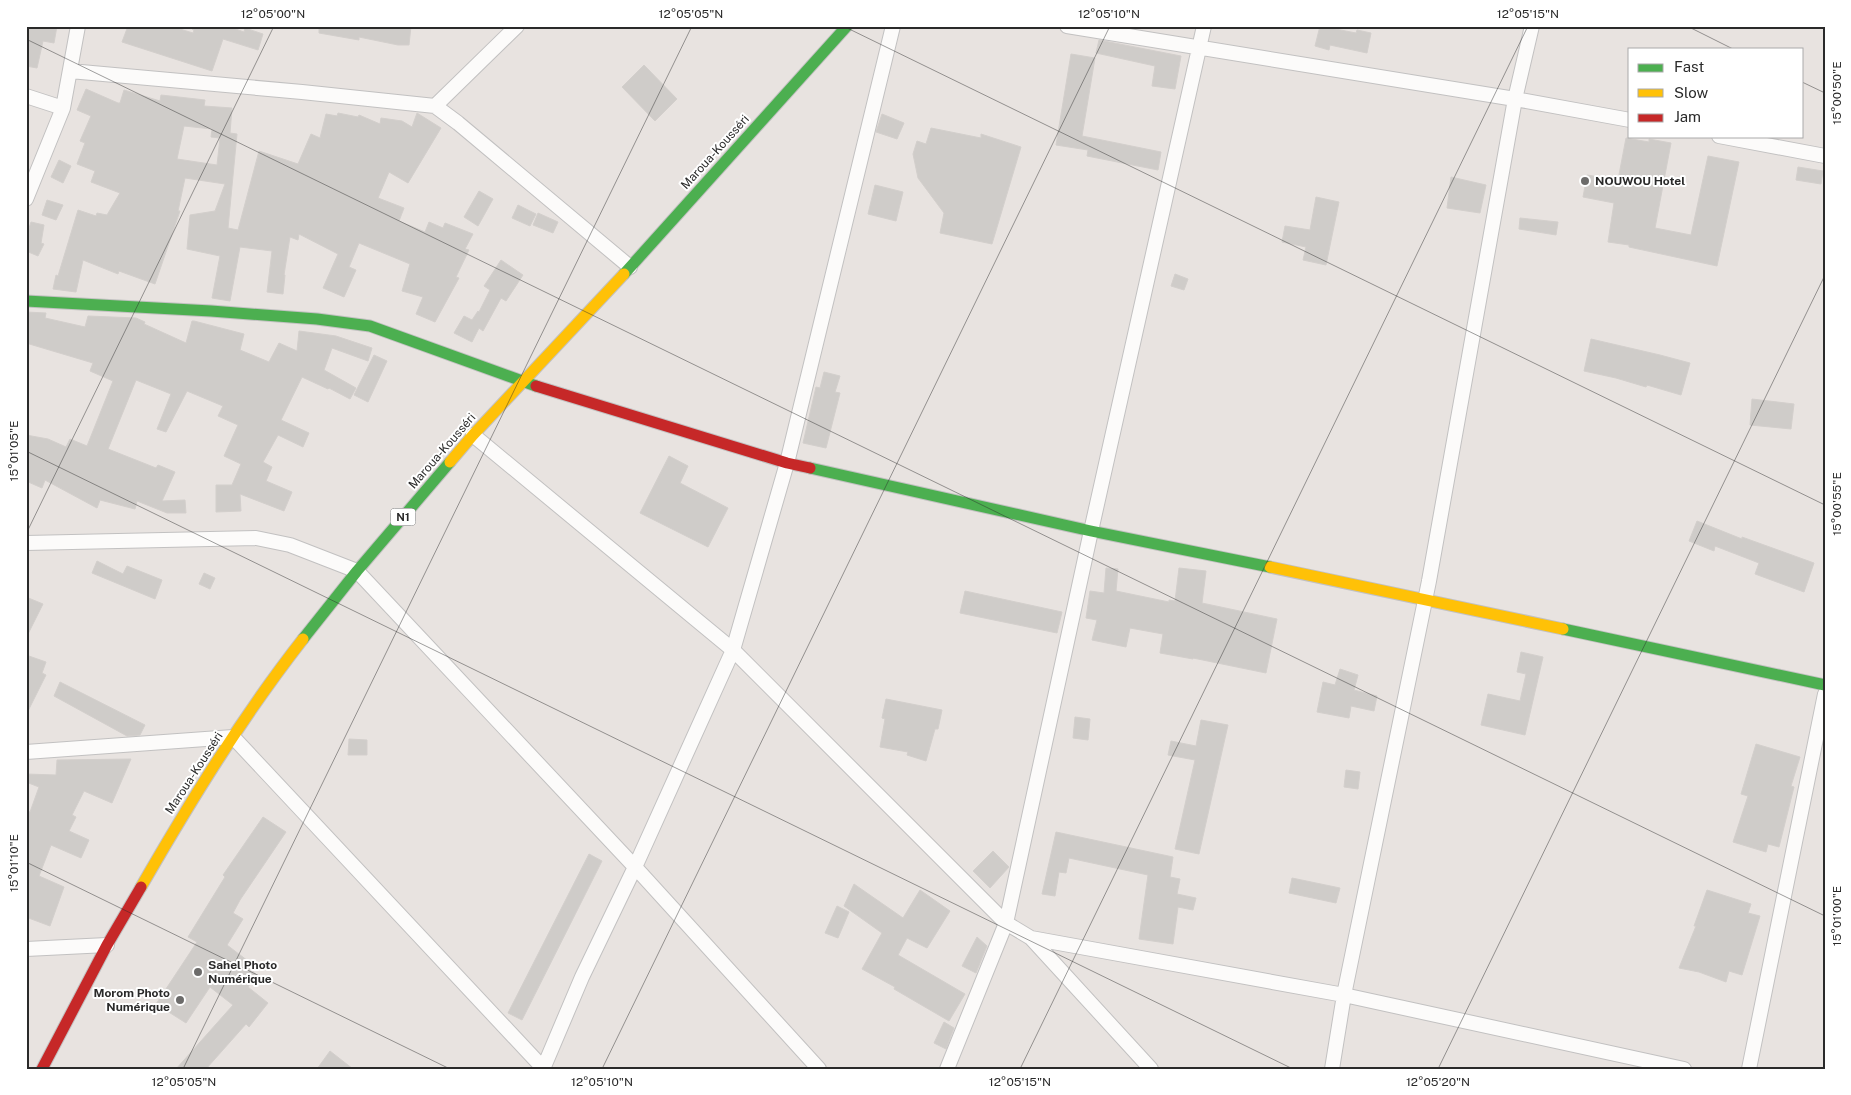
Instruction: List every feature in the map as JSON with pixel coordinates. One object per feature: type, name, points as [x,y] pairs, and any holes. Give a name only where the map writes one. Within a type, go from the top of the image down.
[{"type":"main road","name":"Maroua-Kousséri","points":[[42,1069],[107,944],[186,810],[284,662],[357,570],[473,435],[630,267],[847,26]]},
{"type":"main road","points":[[26,301],[211,311],[317,319],[370,326],[522,382],[787,463],[1091,531],[1425,599],[1825,686]]},
{"type":"street","points":[[26,199],[63,108],[78,26]]},
{"type":"street","points":[[435,106],[517,26]]},
{"type":"street","points":[[26,752],[233,737],[544,1069],[582,977],[635,867],[733,650],[787,463],[893,26]]},
{"type":"street","points":[[1068,26],[1515,98],[1628,120]]},
{"type":"street","points":[[947,1069],[1006,924],[1091,531],[1204,26]]},
{"type":"street","points":[[1332,1069],[1344,995],[1425,599],[1515,98],[1532,26]]},
{"type":"street","points":[[70,71],[435,106],[458,123],[630,267]]},
{"type":"street","points":[[26,96],[63,108]]},
{"type":"street","points":[[1730,138],[1825,156]]},
{"type":"street","points":[[473,435],[733,650],[1006,924],[1031,938],[1150,1069]]},
{"type":"street","points":[[26,543],[256,538],[290,545],[357,570],[635,867],[819,1069]]},
{"type":"street","points":[[1749,1069],[1825,694]]},
{"type":"street","points":[[1031,938],[1344,995],[1684,1069]]},
{"type":"street","points":[[26,949],[107,944]]},
{"type":"building","points":[[27,26],[57,26],[54,43],[43,41],[37,68],[26,66]]},
{"type":"building","points":[[128,26],[170,26],[193,33],[192,26],[227,26],[244,32],[245,28],[263,34],[258,50],[223,39],[212,71],[122,42]]},
{"type":"building","points":[[319,26],[411,26],[409,45],[398,45],[359,37],[359,40],[319,33]]},
{"type":"building","points":[[1320,26],[1356,33],[1357,30],[1371,33],[1367,53],[1330,45],[1329,50],[1315,46]]},
{"type":"building","points":[[1099,40],[1181,56],[1175,89],[1152,86],[1155,66],[1096,53]]},
{"type":"building","points":[[1071,54],[1095,58],[1082,136],[1161,152],[1158,170],[1087,156],[1088,150],[1056,145]]},
{"type":"building","points":[[644,65],[677,99],[655,121],[622,87]]},
{"type":"building","points":[[86,89],[118,103],[120,103],[124,90],[160,101],[161,95],[205,100],[204,106],[232,108],[230,133],[237,134],[228,228],[238,230],[259,151],[298,164],[311,134],[320,138],[326,114],[337,116],[338,113],[358,117],[359,115],[380,124],[381,118],[402,121],[412,127],[417,113],[441,128],[408,183],[389,172],[378,198],[404,208],[399,221],[425,232],[429,222],[443,228],[445,223],[473,234],[465,249],[469,250],[456,277],[459,278],[435,322],[416,314],[423,297],[402,291],[410,264],[359,243],[349,267],[356,270],[344,297],[323,288],[338,254],[299,234],[298,240],[290,237],[283,294],[267,292],[272,251],[240,247],[230,301],[212,298],[220,256],[187,249],[190,215],[215,211],[225,184],[185,178],[178,211],[180,211],[155,284],[119,271],[118,274],[83,260],[76,292],[53,289],[78,210],[96,216],[97,213],[107,215],[120,193],[91,182],[95,171],[77,164],[85,143],[80,141],[91,116],[77,110]],"holes":[[[184,126],[212,129],[211,137],[220,138],[217,165],[177,159]]]},
{"type":"building","points":[[882,114],[904,123],[897,139],[876,132]]},
{"type":"building","points":[[931,128],[981,138],[981,134],[1021,147],[992,244],[940,233],[944,213],[918,178],[913,154],[917,141],[926,144]]},
{"type":"building","points":[[1626,138],[1649,142],[1649,139],[1671,143],[1655,228],[1691,235],[1708,156],[1739,162],[1717,266],[1629,247],[1629,245],[1608,242],[1614,203],[1583,197],[1587,175],[1618,180]]},
{"type":"building","points":[[59,160],[71,166],[63,183],[51,177]]},
{"type":"building","points":[[1798,167],[1823,171],[1821,184],[1796,180]]},
{"type":"building","points":[[1451,177],[1486,185],[1480,213],[1447,208]]},
{"type":"building","points":[[875,185],[903,192],[896,221],[868,214]]},
{"type":"building","points":[[479,191],[493,199],[478,226],[464,217]]},
{"type":"building","points":[[1316,197],[1339,202],[1326,265],[1303,260],[1306,247],[1282,242],[1285,226],[1310,230]]},
{"type":"building","points":[[47,200],[63,205],[56,220],[42,215]]},
{"type":"building","points":[[518,205],[536,214],[530,226],[512,218]]},
{"type":"building","points":[[538,213],[558,222],[553,233],[533,225]]},
{"type":"building","points":[[1520,218],[1558,222],[1556,235],[1519,229]]},
{"type":"building","points":[[31,222],[44,225],[41,243],[44,244],[38,256],[26,251],[26,238]]},
{"type":"building","points":[[501,260],[523,275],[506,301],[501,298],[483,331],[479,328],[472,342],[454,333],[464,316],[472,320],[479,312],[490,290],[484,286]]},
{"type":"building","points":[[1175,274],[1188,279],[1184,290],[1171,286]]},
{"type":"building","points":[[26,312],[46,313],[45,318],[85,327],[88,316],[136,318],[145,322],[144,324],[186,343],[192,321],[194,321],[244,334],[240,350],[269,362],[279,343],[297,351],[299,331],[336,336],[372,348],[368,361],[332,348],[324,370],[356,388],[350,399],[302,377],[281,420],[309,433],[303,447],[278,435],[263,462],[272,467],[266,481],[292,492],[284,511],[240,494],[241,511],[216,512],[216,485],[232,485],[241,464],[224,456],[238,425],[218,416],[223,406],[187,391],[166,432],[157,429],[171,394],[136,380],[108,449],[156,468],[158,465],[175,472],[162,501],[185,500],[186,513],[167,513],[137,501],[135,509],[100,500],[97,508],[45,480],[42,488],[26,481],[26,435],[48,439],[66,447],[70,439],[87,446],[113,381],[90,371],[93,363],[26,343]]},
{"type":"building","points":[[1591,339],[1690,363],[1681,395],[1647,385],[1646,387],[1584,371]]},
{"type":"building","points":[[374,355],[387,361],[368,402],[354,395]]},
{"type":"building","points":[[824,372],[840,376],[835,392],[840,393],[826,448],[803,443],[816,387],[820,388]]},
{"type":"building","points":[[1752,399],[1794,404],[1791,429],[1750,425]]},
{"type":"building","points":[[669,456],[688,466],[680,483],[728,508],[708,547],[640,513]]},
{"type":"building","points":[[1697,521],[1742,539],[1742,537],[1814,563],[1804,592],[1755,574],[1759,563],[1715,546],[1714,551],[1689,541]]},
{"type":"building","points":[[97,561],[123,574],[127,566],[162,580],[155,599],[92,573]]},
{"type":"building","points":[[1106,568],[1118,569],[1116,591],[1169,602],[1169,600],[1175,601],[1179,568],[1206,571],[1202,603],[1277,619],[1266,673],[1160,653],[1163,634],[1130,628],[1126,647],[1092,640],[1097,620],[1086,618],[1090,591],[1104,593]]},
{"type":"building","points":[[204,573],[215,578],[210,589],[199,584]]},
{"type":"building","points":[[965,591],[1062,612],[1057,633],[960,613]]},
{"type":"building","points":[[26,597],[43,604],[26,638]]},
{"type":"building","points":[[1521,652],[1543,657],[1525,735],[1481,725],[1488,694],[1520,701],[1526,674],[1517,672]]},
{"type":"building","points":[[26,655],[46,662],[42,673],[46,675],[26,715]]},
{"type":"building","points":[[1340,669],[1358,675],[1354,690],[1377,696],[1374,711],[1351,706],[1349,718],[1317,712],[1323,682],[1335,685]]},
{"type":"building","points":[[60,682],[145,725],[140,735],[127,736],[54,696]]},
{"type":"building","points":[[886,699],[942,710],[938,729],[935,729],[926,761],[907,755],[908,752],[880,747],[885,719],[882,718]]},
{"type":"building","points":[[1075,717],[1090,719],[1088,740],[1073,738]]},
{"type":"building","points":[[1201,720],[1228,725],[1199,854],[1175,849],[1195,760],[1168,755],[1171,741],[1196,746]]},
{"type":"building","points":[[349,739],[367,740],[367,755],[348,755]]},
{"type":"building","points":[[1756,744],[1800,757],[1791,786],[1794,787],[1779,847],[1768,844],[1766,852],[1733,842],[1748,796],[1741,794]]},
{"type":"building","points":[[131,759],[112,803],[84,791],[72,815],[76,817],[69,831],[89,840],[81,858],[51,845],[39,876],[64,887],[50,926],[26,917],[26,811],[30,812],[39,787],[26,782],[26,774],[56,775],[57,760]]},
{"type":"building","points":[[1346,770],[1360,772],[1358,789],[1344,787]]},
{"type":"building","points":[[263,817],[286,832],[233,913],[243,919],[227,945],[248,961],[245,965],[256,974],[248,987],[268,1003],[249,1027],[246,1024],[206,1069],[176,1069],[233,1005],[210,987],[186,1023],[156,1004],[197,942],[188,937],[225,877],[223,875]]},
{"type":"building","points":[[1056,832],[1173,857],[1170,877],[1180,879],[1177,894],[1196,898],[1193,910],[1178,907],[1173,944],[1139,939],[1148,875],[1069,858],[1066,873],[1059,872],[1055,896],[1042,894]]},
{"type":"building","points":[[993,851],[1009,867],[990,888],[973,871]]},
{"type":"building","points":[[589,854],[602,861],[522,1020],[508,1013]]},
{"type":"building","points":[[1292,878],[1340,888],[1336,903],[1289,893]]},
{"type":"building","points":[[854,884],[903,918],[920,890],[950,911],[927,948],[907,938],[898,955],[965,994],[949,1021],[862,969],[882,933],[844,906]]},
{"type":"building","points":[[1707,890],[1751,904],[1748,913],[1760,916],[1742,975],[1729,971],[1726,982],[1699,972],[1679,968],[1696,926],[1694,926]]},
{"type":"building","points":[[837,906],[849,912],[838,938],[825,933]]},
{"type":"building","points":[[977,937],[987,946],[976,973],[962,966]]},
{"type":"building","points":[[944,1022],[954,1028],[946,1049],[934,1043]]},
{"type":"building","points":[[330,1051],[353,1069],[317,1069]]},
{"type":"traffic: fast","points":[[624,274],[847,26]]},
{"type":"traffic: fast","points":[[26,301],[211,311],[317,319],[370,326],[536,386]]},
{"type":"traffic: fast","points":[[303,639],[357,571],[450,462]]},
{"type":"traffic: fast","points":[[810,468],[1091,531],[1270,567]]},
{"type":"traffic: fast","points":[[1563,629],[1825,685]]},
{"type":"traffic: slow","points":[[450,462],[624,274]]},
{"type":"traffic: slow","points":[[1270,567],[1563,629]]},
{"type":"traffic: slow","points":[[141,887],[178,823],[238,729],[303,639]]},
{"type":"traffic: jam","points":[[536,386],[787,463],[810,468]]},
{"type":"traffic: jam","points":[[42,1069],[107,945],[141,887]]},
{"type":"place","name":"NOUWOU Hotel","points":[[1585,181]]},
{"type":"place","name":"Sahel Photo Numérique","points":[[198,972]]},
{"type":"place","name":"Morom Photo Numérique","points":[[180,1000]]}]
